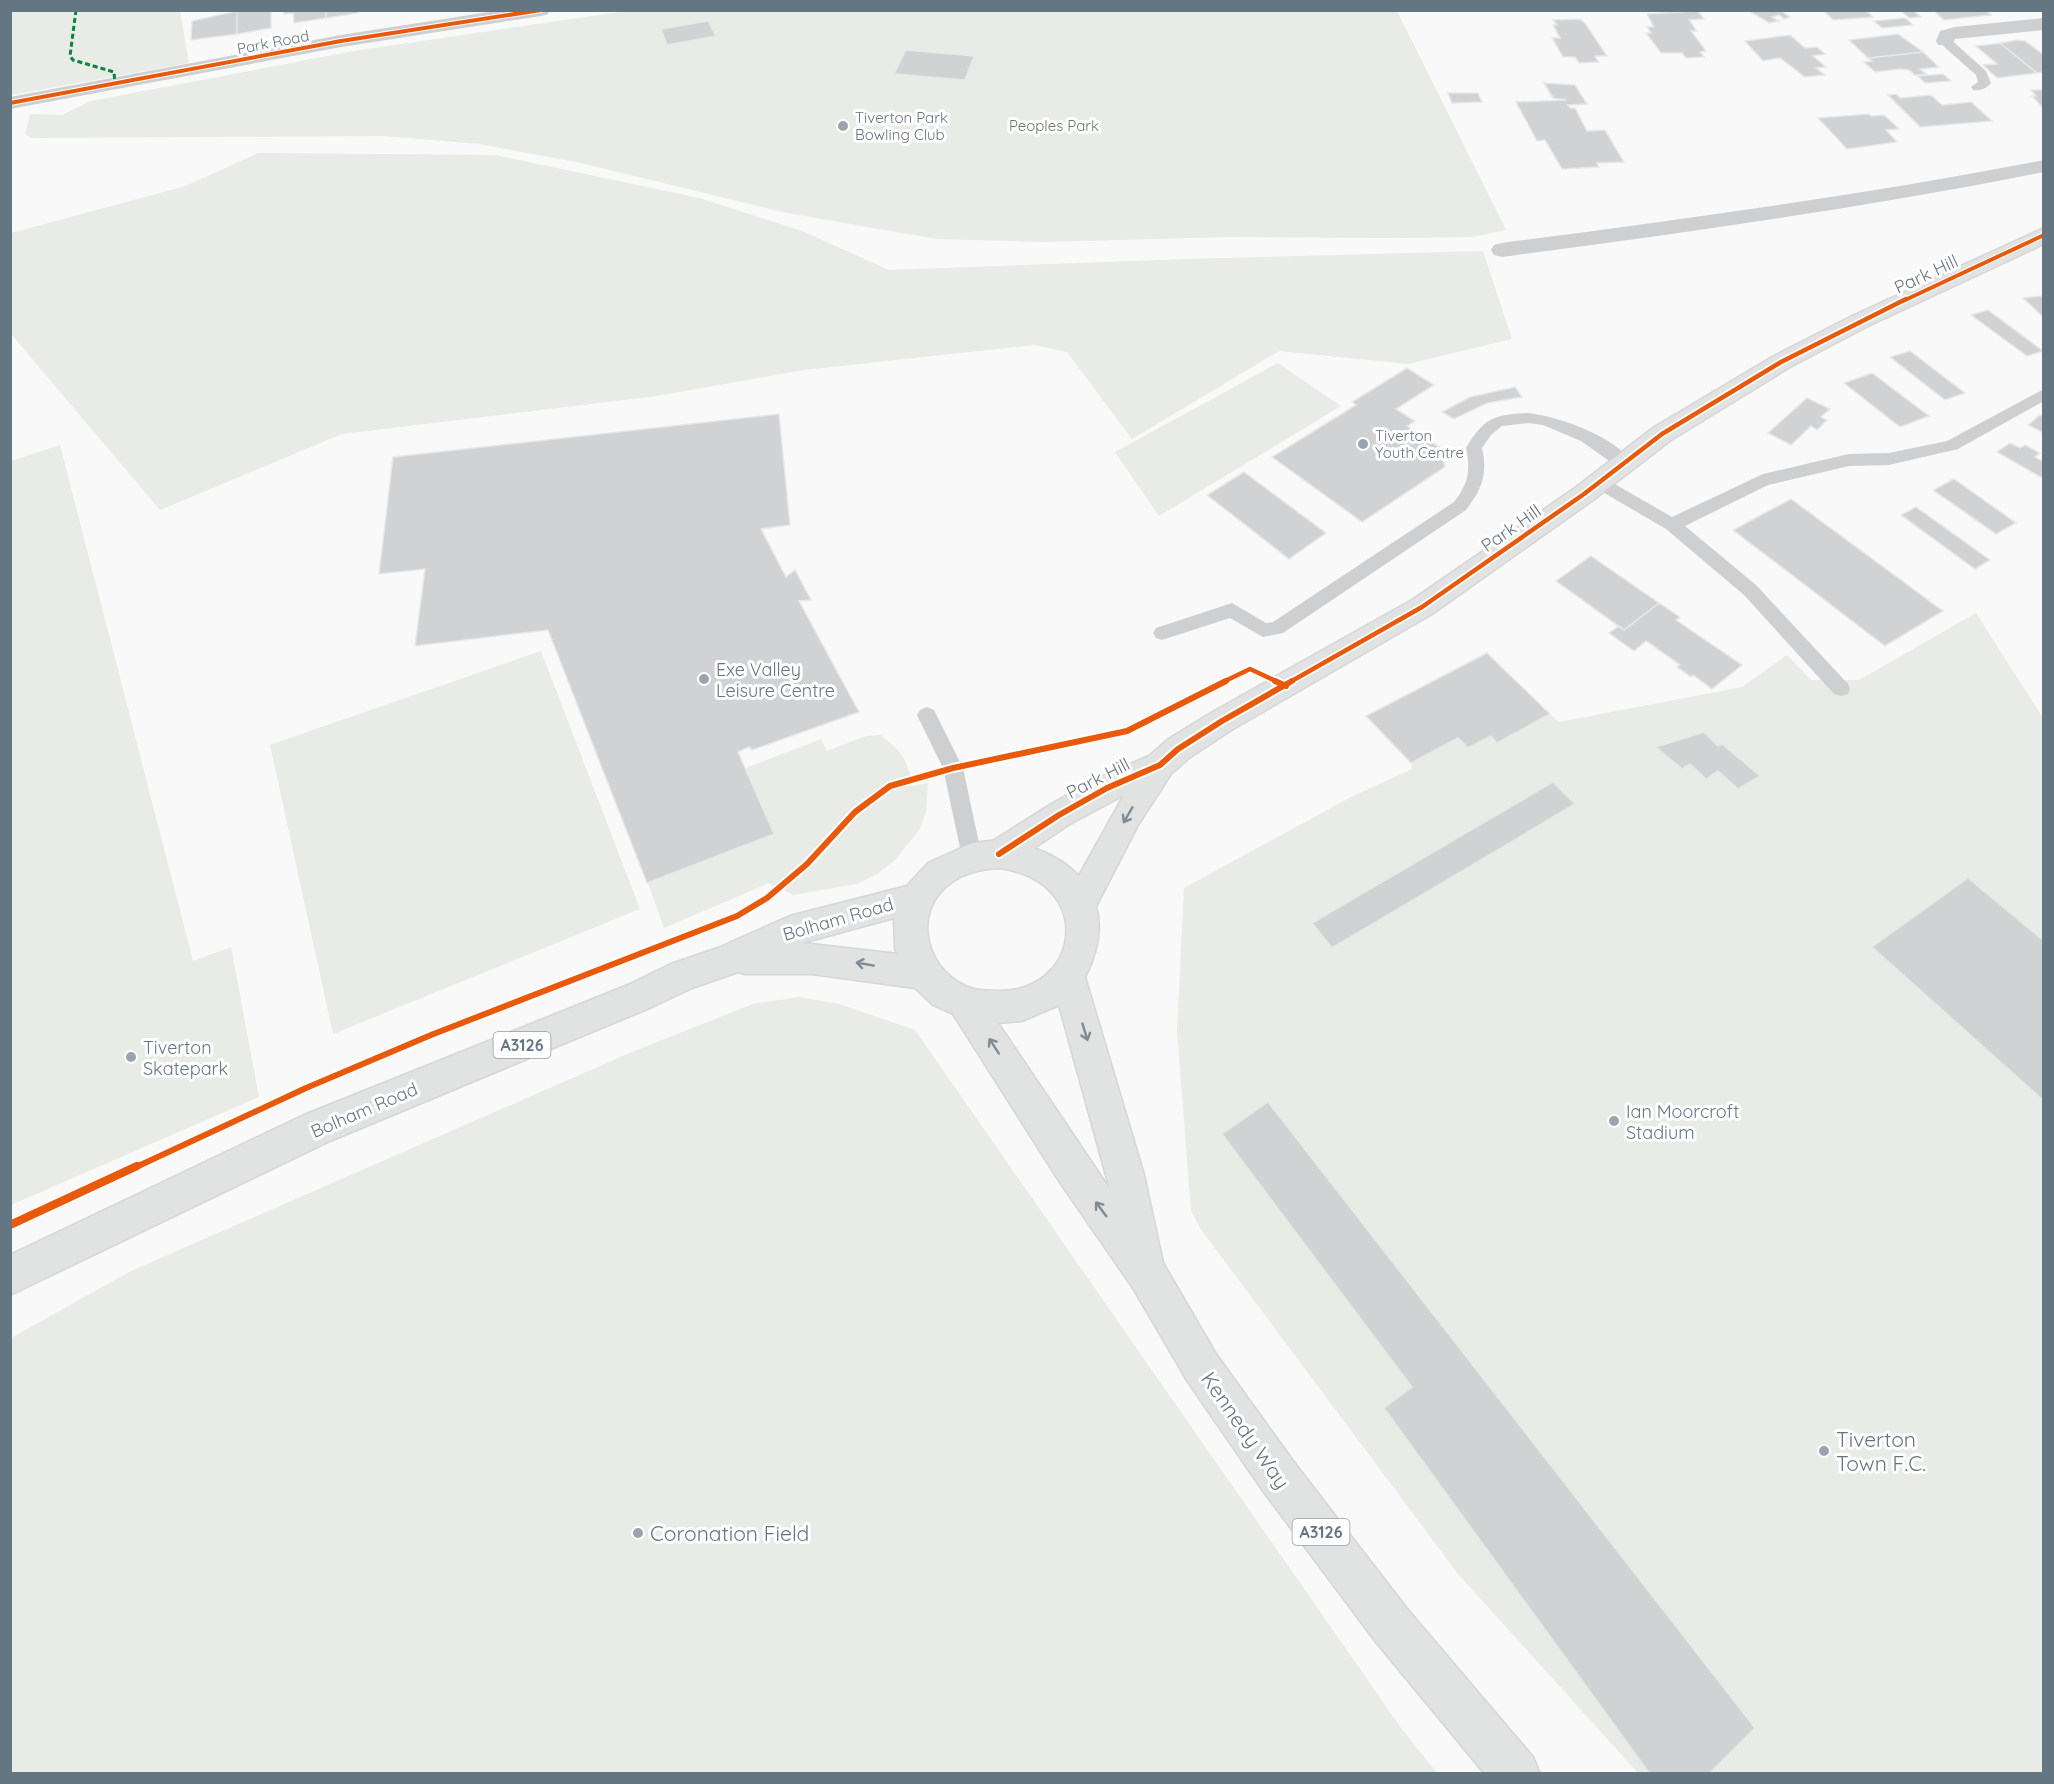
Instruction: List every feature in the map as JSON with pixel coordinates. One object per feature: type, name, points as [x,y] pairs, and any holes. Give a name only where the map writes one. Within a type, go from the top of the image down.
[{"type":"main road","name":"Park Hill","points":[[985,855],[1097,794],[1160,765],[1179,749],[1222,722],[1422,607],[1600,483],[1662,434],[1781,362],[1860,321],[2043,235]]},
{"type":"main road","name":"Park Hill","points":[[1079,906],[1127,816],[1160,765]]},
{"type":"main road","points":[[985,855],[1025,858],[1048,868],[1068,885],[1079,906],[1084,929],[1081,954],[1068,976],[1048,994],[1022,1005],[995,1009],[967,1005],[942,993],[923,974],[911,952],[908,928],[915,904],[920,897],[928,883],[948,867],[985,855]]},
{"type":"main road","name":"Bolham Road","points":[[10,1276],[318,1128],[640,996],[683,975],[726,961],[790,931],[920,897]]},
{"type":"main road","name":"Bolham Road","points":[[726,961],[775,956],[843,960],[923,974]]},
{"type":"main road","name":"Kennedy Way","points":[[1068,976],[1125,1175],[1147,1274]]},
{"type":"main road","name":"Kennedy Way","points":[[967,1005],[1074,1171],[1147,1274],[1202,1368],[1278,1476],[1392,1626],[1516,1773]]},
{"type":"street","name":"Park Road","points":[[10,103],[478,15],[541,10]]},
{"type":"street","points":[[2004,10],[2023,26]]},
{"type":"street","points":[[1946,41],[1947,35],[1955,33],[2043,24]]},
{"type":"street","points":[[1502,250],[1744,218],[1957,183],[2043,166]]},
{"type":"lane","points":[[1946,41],[1982,74],[1985,83],[1977,87]]},
{"type":"lane","points":[[1672,525],[1763,480],[1850,460],[1889,459],[1952,445],[2043,394]]},
{"type":"lane","points":[[1162,633],[1232,610],[1263,630],[1277,628],[1460,506],[1476,485],[1479,466],[1474,448],[1484,432],[1496,421],[1527,417],[1564,425],[1598,442],[1625,464]]},
{"type":"lane","points":[[1600,483],[1672,525],[1750,590],[1841,689]]},
{"type":"lane","points":[[927,715],[954,768],[985,855]]},
{"type":"green space","points":[[11,10],[180,11],[189,63],[11,95]]},
{"type":"green space","name":"Peoples Park","points":[[626,11],[1397,11],[1506,230],[1472,237],[1227,237],[1044,242],[936,239],[782,212],[581,163],[479,144],[384,136],[31,138],[25,134],[30,114],[62,115],[91,101],[354,51]]},
{"type":"green space","points":[[258,153],[495,155],[699,198],[802,231],[889,270],[1483,251],[1512,339],[1408,364],[1279,351],[1132,439],[1067,352],[1035,345],[804,370],[657,396],[342,434],[160,510],[11,334],[11,233],[186,186]]},
{"type":"green space","points":[[1278,363],[1341,406],[1159,516],[1115,452]]},
{"type":"green space","points":[[60,445],[193,961],[231,947],[259,1097],[11,1205],[11,461]]},
{"type":"green space","name":"Ian Moorcroft Stadium","points":[[1976,613],[2043,718],[2043,1773],[1638,1773],[1458,1574],[1200,1228],[1191,1211],[1177,1031],[1184,888],[1351,797],[1412,769],[1411,763],[1458,738],[1469,748],[1491,736],[1498,743],[1550,714],[1559,722],[1742,687],[1787,655],[1811,680],[1859,680]]},
{"type":"green space","points":[[541,651],[640,909],[333,1034],[270,745]]},
{"type":"green space","points":[[880,735],[902,756],[913,786],[928,783],[926,812],[919,830],[895,860],[877,874],[857,884],[793,895],[769,883],[664,928],[648,883],[774,834],[746,768],[821,739],[827,751],[866,736]]},
{"type":"green space","name":"Coronation Field","points":[[799,997],[839,1004],[915,1030],[1401,1728],[1437,1773],[11,1773],[11,1338],[131,1271],[632,1052],[753,1004]]},
{"type":"building","points":[[271,10],[271,28],[237,34],[237,11]]},
{"type":"building","points":[[283,10],[326,10],[326,18],[294,23],[293,13],[284,14]]},
{"type":"building","points":[[326,10],[357,10],[358,13],[326,18]]},
{"type":"building","points":[[1780,10],[1790,17],[1784,19],[1779,15],[1772,17],[1779,21],[1769,23],[1749,11]]},
{"type":"building","points":[[1823,10],[1866,10],[1873,17],[1833,20]]},
{"type":"building","points":[[1900,10],[1913,10],[1921,17],[1909,18]]},
{"type":"building","points":[[1933,10],[1985,10],[1991,15],[1944,20]]},
{"type":"building","points":[[237,11],[237,34],[191,40],[192,21]]},
{"type":"building","points":[[1698,11],[1704,19],[1689,20],[1697,31],[1691,31],[1706,51],[1700,52],[1704,57],[1686,58],[1682,53],[1661,53],[1646,33],[1651,33],[1647,27],[1654,27],[1647,14]]},
{"type":"building","points":[[1905,18],[1913,25],[1882,28],[1874,21]]},
{"type":"building","points":[[1580,19],[1607,56],[1595,56],[1598,62],[1579,63],[1575,57],[1563,57],[1552,38],[1560,38],[1553,25],[1557,25],[1553,20]]},
{"type":"building","points":[[708,21],[716,36],[667,45],[661,29]]},
{"type":"building","points":[[1898,34],[1923,52],[1868,58],[1849,40]]},
{"type":"building","points":[[1790,35],[1805,48],[1817,47],[1825,54],[1813,56],[1826,67],[1816,68],[1825,75],[1805,77],[1780,58],[1763,61],[1745,41]]},
{"type":"building","points":[[2025,41],[2044,55],[2044,72],[2037,73],[2000,43]]},
{"type":"building","points":[[2000,43],[2037,73],[1997,78],[1983,65],[1997,64],[1976,46]]},
{"type":"building","points":[[906,50],[974,56],[965,80],[894,74]]},
{"type":"building","points":[[1923,52],[1939,67],[1920,69],[1926,74],[1915,75],[1909,70],[1900,69],[1875,72],[1864,62],[1872,61],[1868,58]]},
{"type":"building","points":[[1943,74],[1951,81],[1925,83],[1918,76]]},
{"type":"building","points":[[1544,83],[1575,85],[1587,104],[1568,105],[1570,108],[1575,108],[1587,131],[1605,130],[1624,162],[1597,163],[1599,167],[1562,169],[1545,140],[1537,141],[1516,102],[1566,100],[1553,98]]},
{"type":"building","points":[[2031,90],[2044,90],[2044,109],[2032,96],[2036,96]]},
{"type":"building","points":[[1448,93],[1478,93],[1482,102],[1452,103]]},
{"type":"building","points":[[1896,94],[1900,98],[1931,95],[1942,105],[1971,102],[1992,121],[1920,127],[1888,95]]},
{"type":"building","points":[[1869,114],[1871,116],[1884,115],[1899,129],[1886,130],[1897,142],[1847,149],[1818,118]]},
{"type":"building","points":[[2044,297],[2044,318],[2023,298]]},
{"type":"building","points":[[1988,310],[2043,351],[2027,356],[1971,315]]},
{"type":"building","points":[[1910,351],[1965,393],[1945,400],[1890,357]]},
{"type":"building","name":"Tiverton Youth Centre","points":[[1407,368],[1434,385],[1396,409],[1415,421],[1407,426],[1441,448],[1445,467],[1362,522],[1272,457],[1356,405],[1352,402]]},
{"type":"building","points":[[1872,373],[1929,416],[1900,427],[1844,383]]},
{"type":"building","points":[[1515,387],[1522,397],[1487,403],[1454,419],[1442,412],[1470,397]]},
{"type":"building","points":[[1807,398],[1830,409],[1821,417],[1827,420],[1817,430],[1811,426],[1791,445],[1768,433]]},
{"type":"building","name":"Exe Valley Leisure Centre","points":[[779,414],[790,525],[761,529],[786,577],[795,570],[811,600],[799,601],[859,712],[752,750],[749,747],[738,752],[774,834],[647,883],[548,630],[415,646],[425,569],[379,574],[393,457]]},
{"type":"building","points":[[2040,415],[2044,417],[2044,433],[2028,425]]},
{"type":"building","points":[[2010,443],[2020,448],[2025,445],[2040,453],[2035,457],[2044,462],[2044,479],[1997,452]]},
{"type":"building","points":[[1244,472],[1326,533],[1289,559],[1207,495]]},
{"type":"building","points":[[1954,479],[2016,523],[1996,534],[1933,490]]},
{"type":"building","points":[[1791,499],[1943,611],[1885,646],[1733,530]]},
{"type":"building","points":[[1916,507],[1990,560],[1975,569],[1901,515]]},
{"type":"building","points":[[1591,556],[1659,603],[1624,630],[1556,581]]},
{"type":"building","points":[[1659,603],[1680,617],[1676,620],[1742,665],[1712,689],[1677,667],[1680,665],[1646,641],[1634,651],[1609,633],[1619,626],[1624,630]]},
{"type":"building","points":[[1487,653],[1550,714],[1497,743],[1491,736],[1468,748],[1458,738],[1411,763],[1366,716]]},
{"type":"building","points":[[1704,732],[1718,746],[1722,744],[1760,776],[1738,789],[1718,771],[1706,779],[1690,764],[1682,769],[1656,747]]},
{"type":"building","points":[[1553,782],[1575,804],[1332,948],[1312,923]]},
{"type":"building","points":[[1968,878],[2044,941],[2044,1101],[1872,947]]},
{"type":"building","points":[[1268,1102],[1755,1728],[1709,1774],[1650,1774],[1384,1408],[1412,1387],[1222,1134]]},
{"type":"marked path","points":[[76,10],[70,56],[73,60],[114,72],[115,84]]},
{"type":"cycle path","points":[[10,103],[341,41],[541,10]]},
{"type":"cycle path","points":[[999,854],[1059,815],[1107,788],[1160,765],[1178,749],[1222,721],[1422,607],[1584,494],[1662,434],[1781,362],[1860,321],[2044,235]]},
{"type":"cycle path","points":[[10,1225],[306,1088],[431,1035],[737,916],[767,898],[807,864],[855,812],[890,786],[953,768],[1127,731],[1250,669],[1286,686]]},
{"type":"place","name":"Tiverton Park Bowling Club","points":[[843,126]]},
{"type":"place","name":"Tiverton Youth Centre","points":[[1363,444]]},
{"type":"place","name":"Exe Valley Leisure Centre","points":[[704,679]]},
{"type":"place","name":"Tiverton Skatepark","points":[[131,1057]]},
{"type":"place","name":"Ian Moorcroft Stadium","points":[[1614,1121]]},
{"type":"place","name":"Tiverton Town F.C.","points":[[1824,1451]]},
{"type":"place","name":"Coronation Field","points":[[638,1533]]}]
